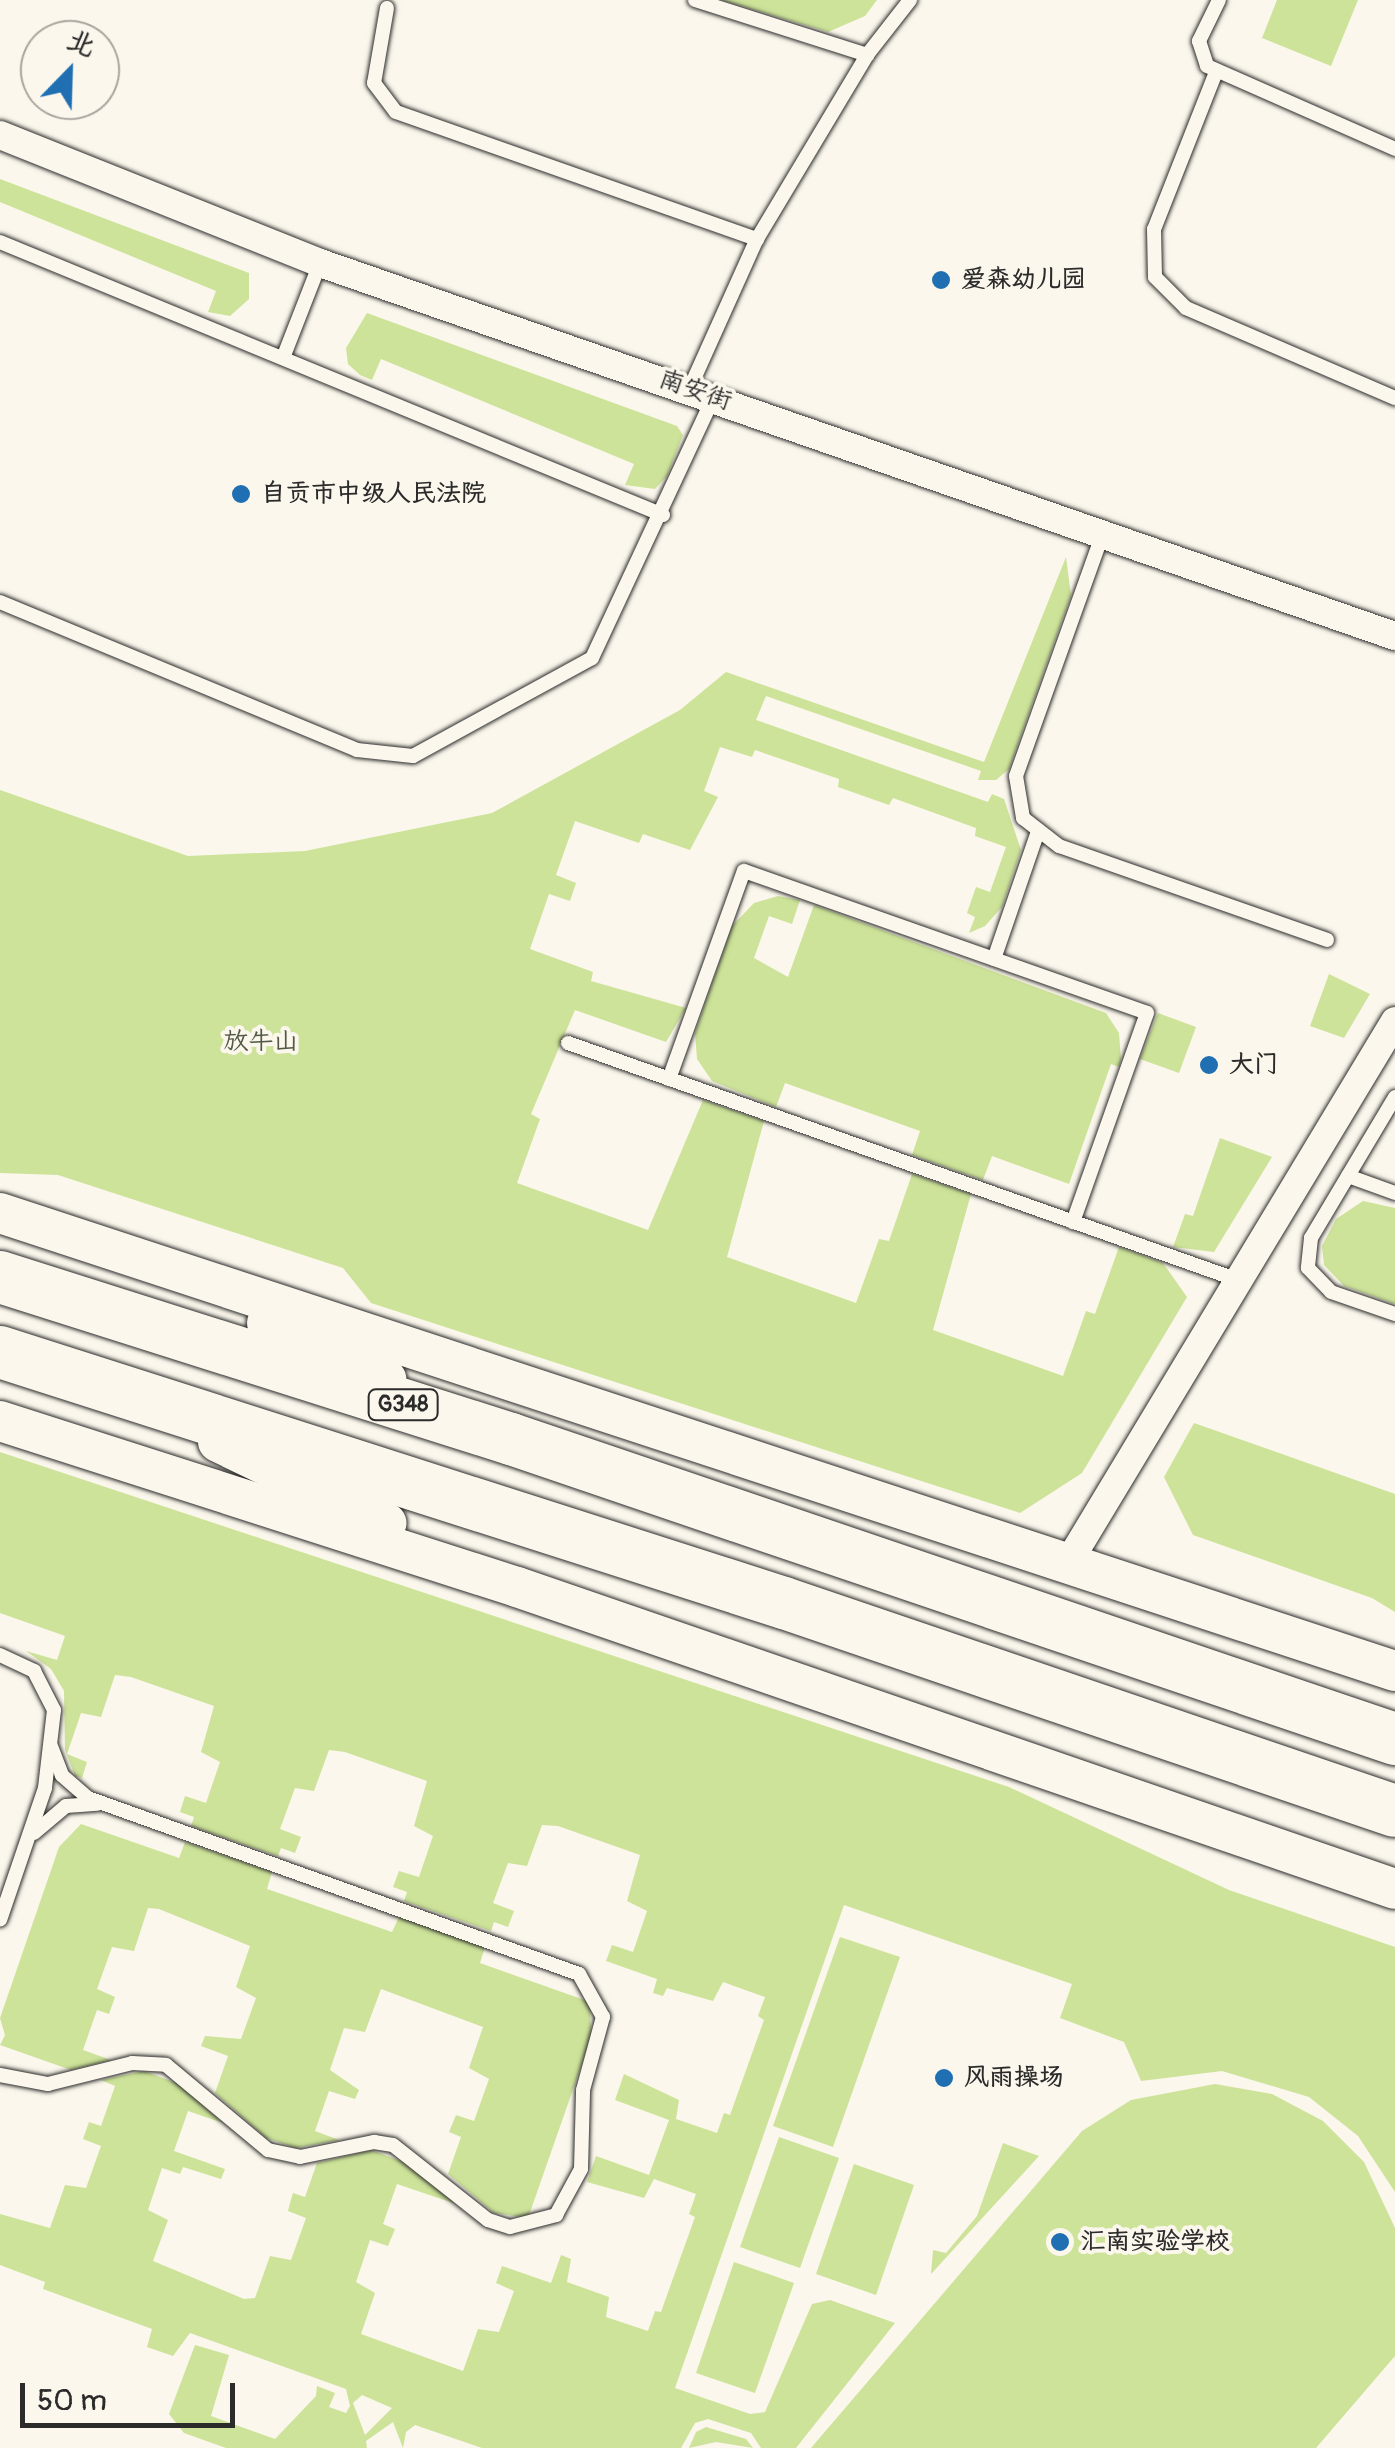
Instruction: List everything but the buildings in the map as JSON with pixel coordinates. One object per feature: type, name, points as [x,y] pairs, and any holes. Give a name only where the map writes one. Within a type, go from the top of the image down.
[{"type":"highway","name":"G348","points":[[0,1277],[511,1439],[1395,1740]]},
{"type":"highway","points":[[0,1352],[784,1604],[1395,1811]]},
{"type":"street","name":"南安街","points":[[0,135],[320,263],[1395,636]]},
{"type":"street","points":[[1068,1562],[1395,1020]]},
{"type":"street","points":[[0,1214],[1395,1671]]},
{"type":"street","points":[[116,1250],[511,1439]]},
{"type":"street","points":[[93,1381],[518,1587]]},
{"type":"street","points":[[0,1421],[518,1587],[1395,1890]]},
{"type":"lane","points":[[695,0],[868,55]]},
{"type":"lane","points":[[0,602],[357,750],[402,758],[592,658],[664,515],[701,394],[756,239],[868,55],[910,0]]},
{"type":"lane","points":[[1219,0],[1199,41],[1199,53],[1216,72],[1395,148]]},
{"type":"lane","points":[[388,8],[374,83],[396,112],[756,239]]},
{"type":"lane","points":[[1216,72],[1154,230],[1155,276],[1186,308],[1395,398]]},
{"type":"lane","points":[[0,242],[664,515]]},
{"type":"lane","points":[[282,358],[320,263]]},
{"type":"lane","points":[[1103,533],[1016,776],[1019,807],[1037,834],[1327,940]]},
{"type":"lane","points":[[994,959],[1037,834]]},
{"type":"lane","points":[[670,1079],[744,871],[1147,1013],[1073,1222]]},
{"type":"lane","points":[[568,1043],[1238,1280]]},
{"type":"lane","points":[[1395,1097],[1311,1238],[1308,1268],[1332,1292],[1395,1314]]},
{"type":"lane","points":[[1348,1176],[1395,1192]]},
{"type":"lane","points":[[0,1655],[25,1664],[47,1687],[54,1710],[51,1746],[27,1842],[0,1920]]},
{"type":"lane","points":[[3,2074],[48,2084],[132,2064],[166,2065],[268,2150],[300,2157],[374,2142],[393,2144],[500,2225],[546,2221],[576,2189],[583,2090],[603,2017],[580,1974],[108,1806],[70,1784],[51,1746]]},
{"type":"lane","points":[[27,1842],[66,1806],[108,1806]]},
{"type":"green space","points":[[721,0],[877,0],[865,16],[828,32]]},
{"type":"green space","points":[[1277,0],[1358,0],[1331,66],[1262,38]]},
{"type":"green space","points":[[0,179],[249,273],[249,299],[230,316],[208,312],[216,291],[0,202]]},
{"type":"green space","points":[[367,313],[677,426],[683,435],[667,476],[655,489],[625,485],[634,464],[381,359],[372,380],[360,375],[348,364],[346,348]]},
{"type":"green space","name":"放牛山","points":[[1066,557],[1071,595],[1009,769],[996,780],[978,780],[981,771],[766,696],[756,720],[988,802],[992,794],[1004,799],[1021,850],[1002,907],[985,926],[969,933],[975,917],[967,913],[976,887],[990,892],[1006,847],[975,836],[976,828],[893,798],[889,805],[838,787],[839,779],[755,750],[752,757],[720,747],[704,791],[718,797],[690,850],[643,834],[639,843],[575,821],[556,875],[576,883],[570,901],[549,894],[530,949],[593,972],[591,981],[686,1008],[666,1042],[575,1010],[531,1114],[540,1119],[517,1183],[648,1230],[703,1100],[764,1121],[727,1257],[856,1303],[879,1239],[889,1241],[912,1174],[971,1194],[933,1330],[1063,1376],[1086,1311],[1095,1314],[1119,1247],[1163,1263],[1187,1297],[1082,1473],[1020,1513],[371,1303],[343,1268],[58,1175],[0,1173],[0,790],[188,856],[305,851],[492,813],[680,710],[726,672],[984,762]]},
{"type":"green space","points":[[778,896],[800,900],[792,924],[769,916],[754,958],[788,977],[814,905],[1106,1013],[1119,1033],[1121,1060],[1119,1067],[1111,1064],[1069,1184],[992,1156],[983,1180],[912,1155],[920,1131],[785,1083],[776,1107],[712,1081],[697,1059],[695,1033],[732,926],[754,903]]},
{"type":"green space","points":[[1329,974],[1370,994],[1344,1038],[1310,1026]]},
{"type":"green space","points":[[1158,1013],[1196,1027],[1179,1073],[1140,1059]]},
{"type":"green space","points":[[1220,1138],[1272,1157],[1214,1252],[1173,1247],[1185,1214],[1193,1216]]},
{"type":"green space","points":[[1363,1201],[1395,1208],[1395,1304],[1344,1286],[1324,1265],[1322,1246],[1336,1219]]},
{"type":"green space","points":[[1194,1423],[1395,1494],[1395,1612],[1372,1598],[1193,1535],[1164,1477]]},
{"type":"green space","points":[[0,1452],[1009,1787],[1229,1890],[1395,1947],[1395,2192],[1358,2136],[1309,2097],[1222,2071],[1141,2081],[1124,2042],[1060,2018],[1072,1984],[844,1905],[675,2388],[750,2414],[765,2412],[812,2304],[830,2300],[895,2323],[796,2448],[761,2448],[751,2433],[708,2419],[695,2423],[681,2448],[482,2448],[415,2425],[406,2432],[403,2448],[393,2422],[366,2441],[367,2448],[226,2448],[184,2433],[169,2414],[195,2345],[229,2355],[211,2416],[275,2439],[316,2396],[317,2386],[335,2393],[329,2407],[346,2413],[350,2406],[346,2389],[190,2333],[173,2356],[147,2347],[152,2329],[43,2289],[45,2282],[0,2265],[0,2214],[50,2228],[65,2185],[86,2188],[101,2146],[83,2139],[89,2122],[101,2126],[115,2086],[101,2080],[144,2071],[179,2084],[223,2123],[188,2111],[174,2151],[225,2169],[221,2179],[183,2167],[180,2174],[162,2168],[148,2210],[168,2220],[153,2261],[244,2299],[255,2298],[270,2256],[291,2260],[306,2218],[288,2211],[290,2203],[293,2193],[305,2197],[317,2163],[371,2150],[412,2165],[456,2204],[397,2184],[383,2224],[395,2229],[388,2246],[370,2240],[356,2282],[375,2293],[361,2334],[463,2371],[478,2329],[499,2332],[514,2291],[496,2283],[502,2266],[551,2283],[561,2255],[571,2259],[567,2282],[609,2297],[606,2317],[648,2331],[655,2311],[661,2312],[695,2217],[689,2214],[696,2194],[654,2179],[644,2198],[587,2182],[596,2156],[649,2175],[669,2120],[615,2100],[624,2074],[679,2100],[676,2119],[717,2133],[724,2113],[730,2115],[764,2020],[758,2016],[765,1997],[723,1982],[713,2001],[667,1988],[663,1996],[653,1993],[657,1979],[606,1961],[612,1945],[633,1952],[647,1911],[627,1901],[640,1855],[558,1826],[542,1825],[527,1866],[508,1863],[493,1903],[514,1911],[508,1927],[494,1922],[491,1931],[404,1901],[407,1892],[393,1887],[399,1871],[419,1877],[433,1836],[414,1826],[427,1781],[345,1752],[329,1750],[314,1791],[295,1788],[280,1829],[301,1837],[295,1853],[281,1848],[278,1856],[191,1826],[194,1817],[180,1812],[185,1796],[206,1803],[220,1762],[201,1752],[214,1706],[131,1677],[115,1675],[101,1717],[81,1713],[67,1754],[87,1762],[82,1778],[75,1776],[65,1750],[64,1691],[51,1669],[26,1651],[57,1660],[65,1636],[0,1613]],"holes":[[[362,2395],[392,2408],[365,2435],[353,2403]]]},
{"type":"green space","points":[[81,1824],[179,1858],[185,1842],[272,1872],[267,1889],[392,1932],[399,1917],[485,1947],[480,1963],[590,2002],[591,2038],[528,2218],[494,2213],[448,2174],[461,2137],[449,2132],[456,2115],[474,2121],[489,2079],[469,2068],[483,2027],[381,1989],[365,2032],[344,2028],[330,2070],[359,2090],[355,2099],[329,2091],[315,2131],[339,2140],[296,2148],[266,2138],[215,2093],[228,2056],[201,2046],[205,2036],[241,2039],[256,1998],[236,1987],[250,1946],[159,1909],[148,1908],[134,1951],[112,1947],[97,1989],[115,1997],[109,2014],[97,2010],[83,2050],[111,2060],[71,2070],[0,2045],[5,2035],[0,2018],[59,1847]]},
{"type":"green space","points":[[840,1937],[900,1957],[833,2147],[773,2126]]},
{"type":"green space","points":[[1215,2084],[1272,2094],[1323,2121],[1364,2162],[1395,2228],[1395,2356],[1316,2448],[811,2448],[1082,2131],[1131,2100]]},
{"type":"green space","points":[[779,2137],[839,2158],[800,2268],[740,2247]]},
{"type":"green space","points":[[1003,2143],[1039,2156],[931,2274],[933,2250],[946,2253],[977,2216]]},
{"type":"green space","points":[[854,2164],[914,2185],[876,2295],[816,2274]]},
{"type":"green space","points":[[734,2262],[794,2283],[755,2393],[696,2373]]},
{"type":"green space","points":[[706,2427],[746,2439],[753,2448],[716,2442],[689,2448],[696,2432]]},
{"type":"place","name":"爱森幼儿园","points":[[941,280]]},
{"type":"place","name":"自贡市中级人民法院","points":[[241,494]]},
{"type":"place","name":"大门","points":[[1209,1065]]},
{"type":"place","name":"风雨操场","points":[[944,2078]]},
{"type":"place","name":"汇南实验学校","points":[[1060,2242]]}]
